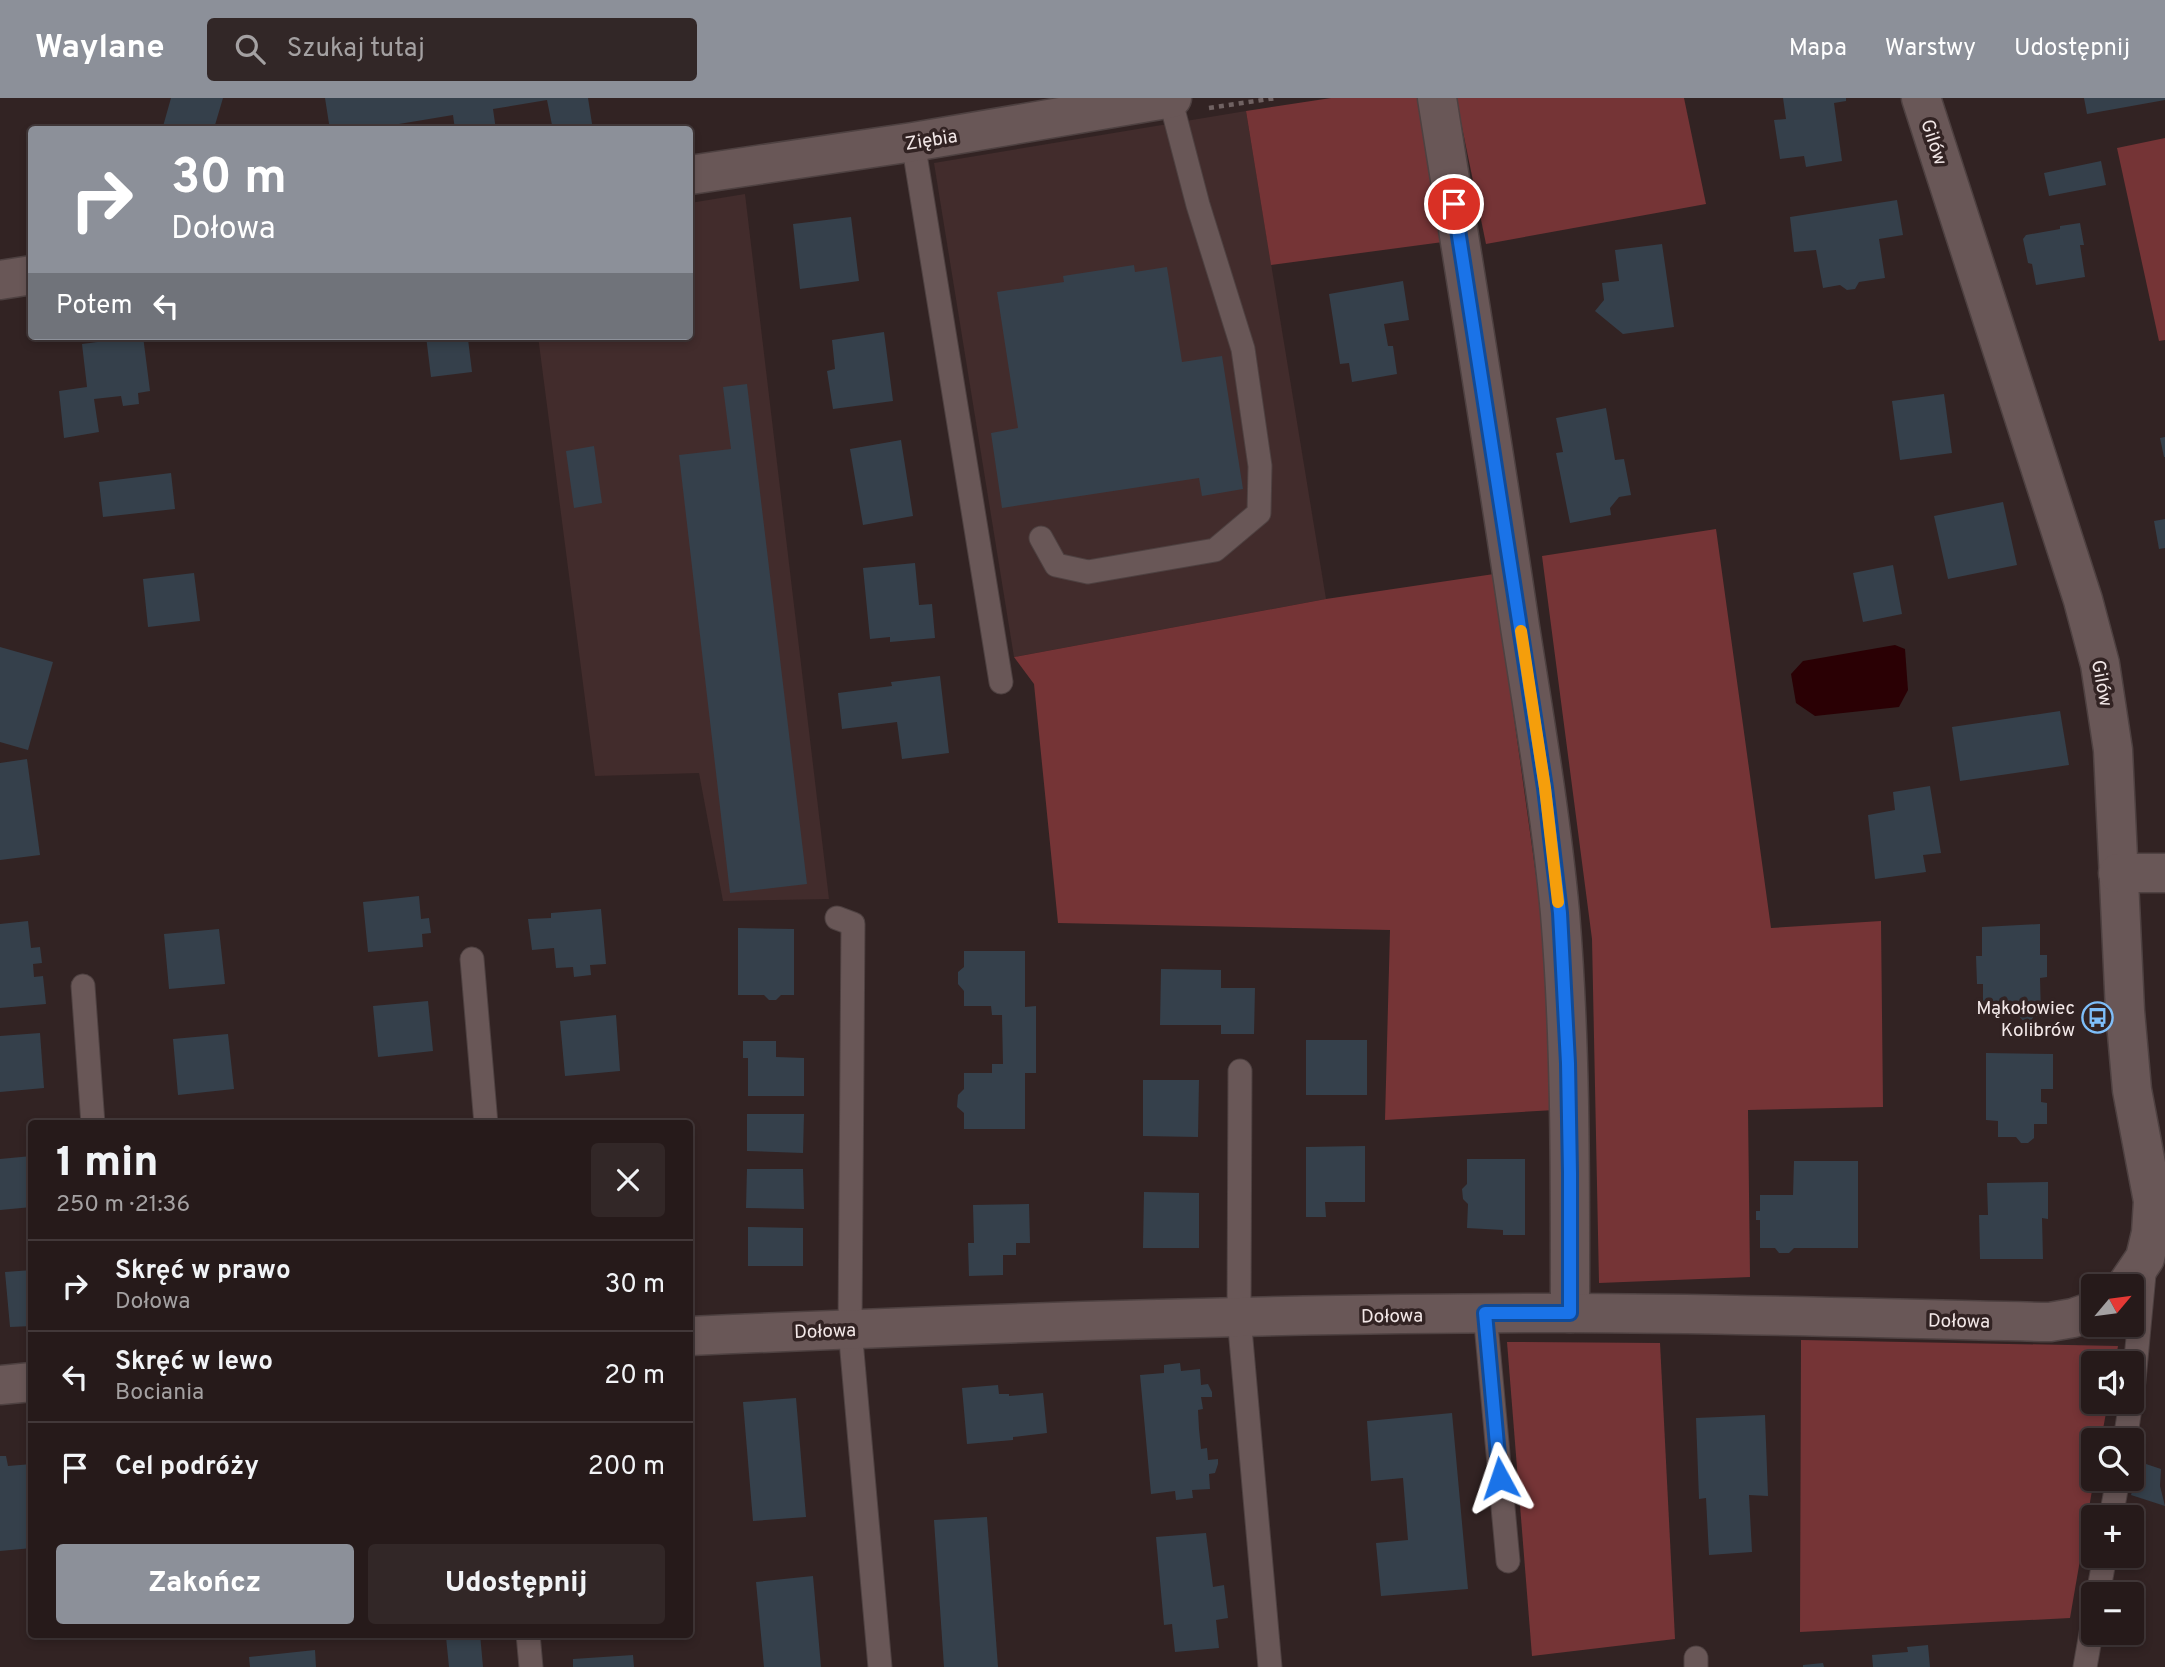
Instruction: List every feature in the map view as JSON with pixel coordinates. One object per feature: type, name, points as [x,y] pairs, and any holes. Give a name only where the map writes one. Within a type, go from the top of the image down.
[{"type":"street","name":"Ziębia","points":[[693,175],[913,142],[1171,98]]},
{"type":"street","points":[[1437,98],[1545,788],[1560,913],[1568,1063],[1570,1313]]},
{"type":"street","name":"Gilów","points":[[1921,98],[2050,496],[2100,664],[2113,750],[2125,1011],[2132,1090],[2152,1201],[2151,1233],[2136,1272]]},
{"type":"street","points":[[0,280],[28,276]]},
{"type":"street","points":[[2118,873],[2165,873]]},
{"type":"street","name":"Dołowa","points":[[693,1336],[1239,1317],[1485,1313],[2050,1322],[2081,1315]]},
{"type":"street","points":[[0,1385],[28,1382]]},
{"type":"lane","points":[[1041,538],[1056,565],[1088,572],[1215,550],[1259,513],[1260,466],[1243,349],[1198,205],[1171,98]]},
{"type":"lane","points":[[913,142],[1001,682]]},
{"type":"lane","points":[[837,918],[853,924],[850,1329],[880,1667]]},
{"type":"lane","points":[[472,959],[486,1120]]},
{"type":"lane","points":[[82,986],[93,1120]]},
{"type":"lane","points":[[1240,1071],[1239,1317],[1270,1667]]},
{"type":"lane","points":[[2133,1351],[2136,1272]]},
{"type":"lane","points":[[1485,1313],[1508,1561]]},
{"type":"lane","points":[[528,1638],[531,1667]]},
{"type":"lane","points":[[2085,1667],[2089,1645]]},
{"type":"shaded area","points":[[1331,98],[1421,98],[1443,242],[1271,265],[1246,111]]},
{"type":"shaded area","points":[[1456,98],[1684,98],[1706,204],[1486,244]]},
{"type":"shaded area","points":[[1246,111],[1326,599],[1014,657],[934,163]]},
{"type":"shaded area","points":[[2165,138],[2165,340],[2159,341],[2117,148]]},
{"type":"shaded area","points":[[745,194],[829,899],[723,901],[699,773],[595,776],[539,340],[693,340],[693,203]]},
{"type":"shaded area","points":[[1716,529],[1771,928],[1881,921],[1883,1107],[1748,1110],[1750,1277],[1599,1283],[1592,939],[1542,556]]},
{"type":"shaded area","points":[[1494,574],[1545,940],[1555,1110],[1385,1120],[1390,930],[1058,923],[1034,684],[1014,657],[1326,599]]},
{"type":"shaded area","points":[[1895,645],[1905,649],[1908,690],[1899,707],[1815,716],[1796,703],[1791,674],[1803,661]]},
{"type":"shaded area","points":[[1801,1340],[2118,1346],[2117,1351],[2081,1351],[2081,1414],[2106,1414],[2103,1428],[2081,1428],[2081,1491],[2092,1491],[2090,1505],[2081,1505],[2081,1554],[2070,1618],[1800,1632]]},
{"type":"shaded area","points":[[1507,1342],[1660,1343],[1675,1639],[1532,1656]]},
{"type":"building","points":[[171,98],[223,98],[215,125],[217,126],[163,126]]},
{"type":"building","points":[[325,98],[588,98],[592,126],[552,126],[547,100],[493,109],[495,126],[454,126],[453,115],[399,126],[329,126]]},
{"type":"building","points":[[1783,98],[1846,98],[1846,101],[1834,103],[1842,161],[1806,167],[1804,156],[1780,159],[1774,120],[1786,119]]},
{"type":"building","points":[[2084,98],[2165,98],[2165,100],[2087,114]]},
{"type":"building","points":[[2101,161],[2106,185],[2049,196],[2044,173]]},
{"type":"building","points":[[1897,200],[1903,235],[1879,239],[1885,278],[1859,282],[1855,289],[1847,290],[1840,285],[1823,288],[1816,250],[1794,252],[1790,217]]},
{"type":"building","points":[[851,217],[859,281],[800,289],[793,224]]},
{"type":"building","points":[[2080,223],[2085,277],[2036,285],[2023,239],[2026,235]]},
{"type":"building","points":[[1662,244],[1674,327],[1623,334],[1595,311],[1604,300],[1602,283],[1619,281],[1615,250]]},
{"type":"building","points":[[1134,265],[1135,272],[1167,267],[1182,362],[1222,356],[1243,489],[1202,496],[1199,478],[1002,508],[991,433],[1018,428],[997,292],[1064,282],[1063,276]]},
{"type":"building","points":[[1403,281],[1409,320],[1384,324],[1388,346],[1393,346],[1397,374],[1352,382],[1349,363],[1340,364],[1329,294]]},
{"type":"building","points":[[884,332],[893,401],[833,409],[827,371],[835,369],[832,340]]},
{"type":"building","points":[[144,340],[150,391],[138,393],[139,404],[123,406],[121,396],[94,399],[99,432],[64,438],[59,391],[87,387],[82,344]]},
{"type":"building","points":[[426,340],[468,340],[472,372],[431,377]]},
{"type":"building","points":[[747,384],[807,884],[730,893],[679,455],[731,449],[723,387]]},
{"type":"building","points":[[1944,394],[1952,453],[1900,460],[1892,401]]},
{"type":"building","points":[[1606,408],[1615,460],[1624,459],[1631,495],[1619,497],[1610,508],[1611,515],[1570,523],[1556,453],[1563,452],[1556,418]]},
{"type":"building","points":[[2165,437],[2165,457],[2164,457],[2160,438]]},
{"type":"building","points":[[901,440],[913,516],[863,525],[850,449]]},
{"type":"building","points":[[594,446],[602,503],[574,508],[566,451]]},
{"type":"building","points":[[171,473],[175,509],[103,517],[99,482]]},
{"type":"building","points":[[2003,502],[2017,565],[1948,579],[1934,516]]},
{"type":"building","points":[[2165,519],[2165,548],[2159,549],[2154,521]]},
{"type":"building","points":[[915,563],[919,605],[932,604],[935,638],[890,642],[890,637],[870,639],[863,568]]},
{"type":"building","points":[[1893,565],[1902,614],[1863,622],[1853,573]]},
{"type":"building","points":[[194,573],[200,621],[148,627],[143,579]]},
{"type":"building","points":[[0,647],[53,662],[28,750],[0,742]]},
{"type":"building","points":[[940,676],[949,753],[902,759],[897,722],[842,729],[838,693],[892,686],[891,682]]},
{"type":"building","points":[[2060,711],[2069,765],[1960,781],[1952,727]]},
{"type":"building","points":[[27,759],[40,855],[0,860],[0,763]]},
{"type":"building","points":[[1930,786],[1941,853],[1923,855],[1926,872],[1875,879],[1868,815],[1895,810],[1893,792]]},
{"type":"building","points":[[419,896],[421,919],[429,918],[431,933],[422,934],[423,947],[368,952],[363,902]]},
{"type":"building","points":[[601,909],[606,964],[590,965],[591,975],[574,977],[573,967],[556,968],[554,948],[532,950],[528,919],[551,918],[551,913]]},
{"type":"building","points":[[28,921],[31,948],[40,947],[42,963],[33,964],[34,977],[43,976],[46,1004],[0,1008],[0,924]]},
{"type":"building","points":[[2040,924],[2040,955],[2047,955],[2047,977],[2040,978],[2041,1016],[2034,1016],[2030,1022],[2024,1022],[2019,1016],[1983,1017],[1983,984],[1977,984],[1976,956],[1982,956],[1982,927]]},
{"type":"building","points":[[738,928],[794,929],[794,995],[781,995],[776,1000],[769,1000],[764,995],[738,995]]},
{"type":"building","points":[[219,929],[225,984],[169,989],[164,934]]},
{"type":"building","points":[[964,951],[1025,951],[1025,1007],[1036,1006],[1036,1073],[1025,1073],[1025,1129],[964,1129],[964,1113],[957,1107],[958,1095],[964,1089],[964,1073],[992,1073],[992,1064],[1003,1064],[1002,1015],[992,1015],[991,1006],[964,1006],[964,991],[958,984],[958,972],[964,967]]},
{"type":"building","points":[[1161,969],[1221,970],[1221,988],[1255,988],[1254,1034],[1221,1034],[1221,1025],[1160,1025]]},
{"type":"building","points":[[428,1001],[433,1051],[378,1057],[373,1006]]},
{"type":"building","points":[[616,1015],[620,1071],[565,1076],[560,1021]]},
{"type":"building","points":[[40,1033],[44,1088],[0,1092],[0,1036]]},
{"type":"building","points":[[228,1034],[234,1089],[178,1095],[173,1039]]},
{"type":"building","points":[[1306,1040],[1367,1040],[1367,1095],[1306,1095]]},
{"type":"building","points":[[743,1041],[776,1041],[776,1057],[804,1058],[804,1096],[748,1096],[748,1058],[743,1058]]},
{"type":"building","points":[[1986,1053],[2053,1054],[2053,1089],[2041,1089],[2041,1102],[2047,1103],[2047,1124],[2034,1124],[2034,1138],[2028,1143],[2021,1143],[2016,1137],[1998,1137],[1998,1121],[1986,1120]]},
{"type":"building","points":[[1143,1080],[1199,1080],[1198,1137],[1143,1136]]},
{"type":"building","points":[[747,1114],[804,1114],[803,1153],[747,1151]]},
{"type":"building","points":[[1365,1146],[1365,1202],[1325,1202],[1326,1217],[1306,1217],[1306,1147]]},
{"type":"building","points":[[28,1156],[28,1207],[0,1210],[0,1159]]},
{"type":"building","points":[[1467,1159],[1525,1159],[1525,1235],[1503,1235],[1503,1230],[1467,1228],[1468,1204],[1463,1199],[1462,1189],[1467,1184]]},
{"type":"building","points":[[1794,1161],[1858,1161],[1858,1248],[1794,1248],[1789,1253],[1779,1253],[1775,1248],[1760,1248],[1760,1220],[1756,1220],[1756,1211],[1760,1211],[1760,1195],[1793,1195]]},
{"type":"building","points":[[747,1169],[803,1169],[804,1209],[746,1208]]},
{"type":"building","points":[[2048,1182],[2048,1219],[2042,1218],[2043,1259],[1980,1259],[1979,1215],[1988,1215],[1987,1183]]},
{"type":"building","points":[[1144,1192],[1199,1193],[1199,1248],[1143,1248]]},
{"type":"building","points":[[1029,1204],[1030,1243],[1016,1243],[1016,1255],[1003,1255],[1003,1275],[969,1276],[968,1243],[974,1243],[973,1205]]},
{"type":"building","points":[[748,1227],[803,1228],[803,1266],[748,1266]]},
{"type":"building","points":[[28,1270],[28,1326],[10,1327],[5,1272]]},
{"type":"building","points":[[1180,1363],[1181,1371],[1200,1369],[1201,1385],[1208,1384],[1212,1392],[1212,1397],[1201,1397],[1203,1409],[1198,1410],[1199,1429],[1201,1449],[1207,1448],[1208,1460],[1218,1459],[1218,1464],[1215,1473],[1209,1474],[1210,1489],[1192,1490],[1193,1498],[1176,1500],[1175,1491],[1151,1494],[1140,1375],[1164,1373],[1164,1365]]},
{"type":"building","points":[[998,1385],[999,1394],[1009,1396],[1043,1393],[1047,1433],[1013,1437],[1013,1440],[967,1444],[962,1388]]},
{"type":"building","points":[[796,1398],[806,1517],[753,1521],[743,1402]]},
{"type":"building","points":[[1452,1413],[1468,1589],[1381,1596],[1376,1543],[1408,1540],[1403,1478],[1371,1481],[1367,1421]]},
{"type":"building","points":[[1765,1415],[1768,1496],[1749,1495],[1752,1552],[1709,1555],[1706,1498],[1699,1499],[1696,1418]]},
{"type":"building","points":[[0,1456],[6,1456],[8,1466],[28,1464],[28,1548],[0,1551]]},
{"type":"building","points":[[2144,1463],[2161,1469],[2160,1486],[2165,1506],[2131,1495],[2132,1491],[2144,1491]]},
{"type":"building","points":[[987,1517],[998,1667],[944,1667],[934,1520]]},
{"type":"building","points":[[1206,1533],[1213,1587],[1224,1585],[1228,1618],[1216,1620],[1219,1648],[1175,1652],[1172,1624],[1164,1625],[1156,1537]]},
{"type":"building","points":[[813,1576],[821,1667],[764,1667],[756,1582]]},
{"type":"building","points":[[446,1638],[480,1638],[483,1667],[449,1667]]},
{"type":"building","points":[[1928,1645],[1930,1667],[1873,1667],[1872,1655],[1908,1652],[1907,1647]]},
{"type":"building","points":[[315,1650],[316,1667],[250,1667],[249,1657]]},
{"type":"building","points":[[633,1655],[634,1667],[573,1667],[573,1659]]},
{"type":"building","points":[[1823,1663],[1824,1667],[1803,1667],[1803,1665]]},
{"type":"slow traffic","points":[[1521,631],[1545,788],[1558,902]]},
{"type":"place","name":"Mąkołowiec Kolibrów","points":[[2098,1018]]},
{"type":"route","points":[[1454,204],[1545,788],[1560,913],[1568,1063],[1570,1313],[1485,1313],[1500,1478]]}]
